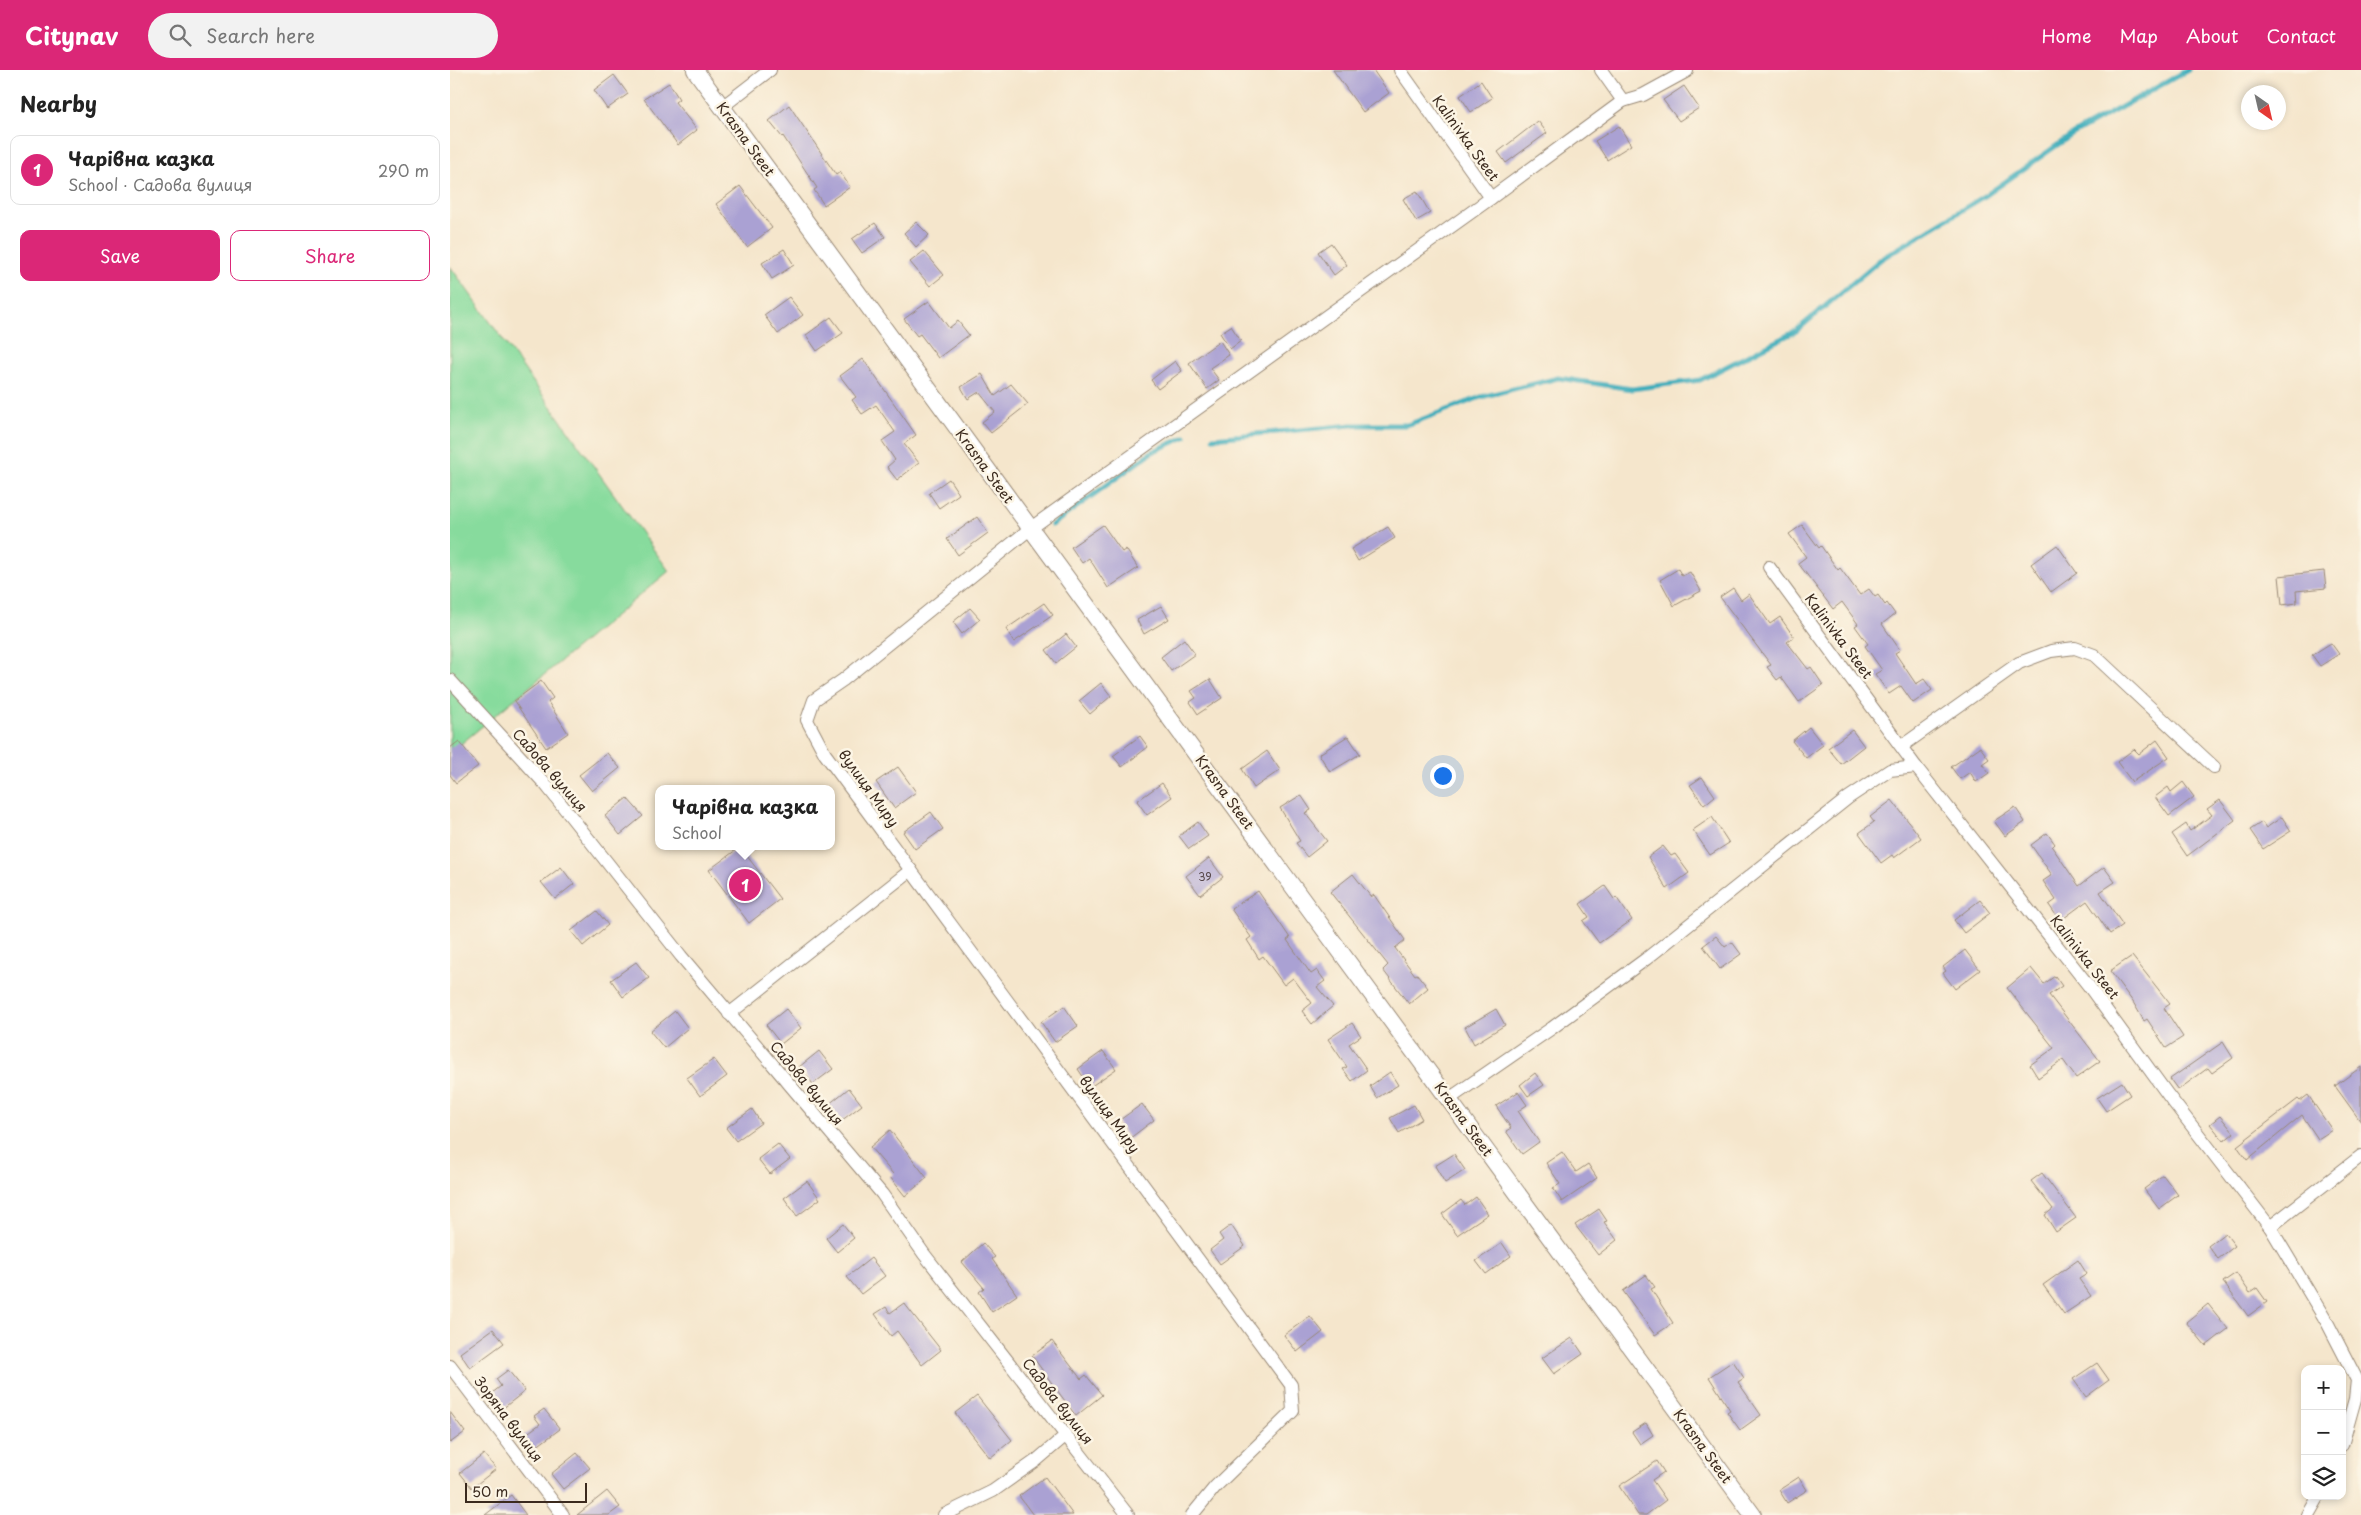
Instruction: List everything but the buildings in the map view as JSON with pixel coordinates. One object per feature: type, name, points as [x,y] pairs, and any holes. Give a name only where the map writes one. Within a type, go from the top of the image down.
[{"type":"street","name":"Krasna Steet","points":[[695,70],[1753,1515]]},
{"type":"street","points":[[722,107],[770,70]]},
{"type":"street","name":"Kalinivka Steet","points":[[1400,70],[1491,198]]},
{"type":"street","points":[[1601,70],[1623,101]]},
{"type":"street","points":[[1031,528],[1623,101],[1644,95],[1687,71]]},
{"type":"street","name":"вулиця Миру","points":[[1031,528],[843,680],[814,700],[807,720],[825,754],[1291,1385],[1293,1411],[1215,1486],[1192,1515]]},
{"type":"street","name":"Kalinivka Steet","points":[[1769,567],[1916,767],[2088,985],[2168,1095],[2270,1227],[2328,1324],[2357,1380],[2355,1399],[2346,1431]]},
{"type":"street","points":[[1902,746],[2019,663],[2051,651],[2075,648],[2094,655],[2214,767]]},
{"type":"street","name":"Садова вулиця","points":[[450,680],[546,785],[729,1014],[882,1194],[924,1254],[1128,1515]]},
{"type":"street","points":[[1450,1100],[1646,959],[1848,798],[1890,770],[1916,767]]},
{"type":"street","points":[[729,1014],[911,870]]},
{"type":"street","points":[[2270,1227],[2361,1156]]},
{"type":"street","name":"Зоряна вулиця","points":[[450,1366],[563,1515]]},
{"type":"street","points":[[944,1515],[993,1491],[1038,1460],[1065,1436]]},
{"type":"street","points":[[2308,1515],[2317,1500]]},
{"type":"green space","points":[[450,266],[669,571],[450,753]]},
{"type":"waterway","points":[[1213,438],[1352,425],[1407,425],[1481,397],[1558,378],[1632,389],[1700,380],[1796,331],[1881,259],[1985,196],[2073,134],[2188,70]]},
{"type":"waterway","points":[[1052,525],[1152,452],[1185,437]]},
{"type":"place","name":"Чарівна казка","points":[[745,885]]}]
